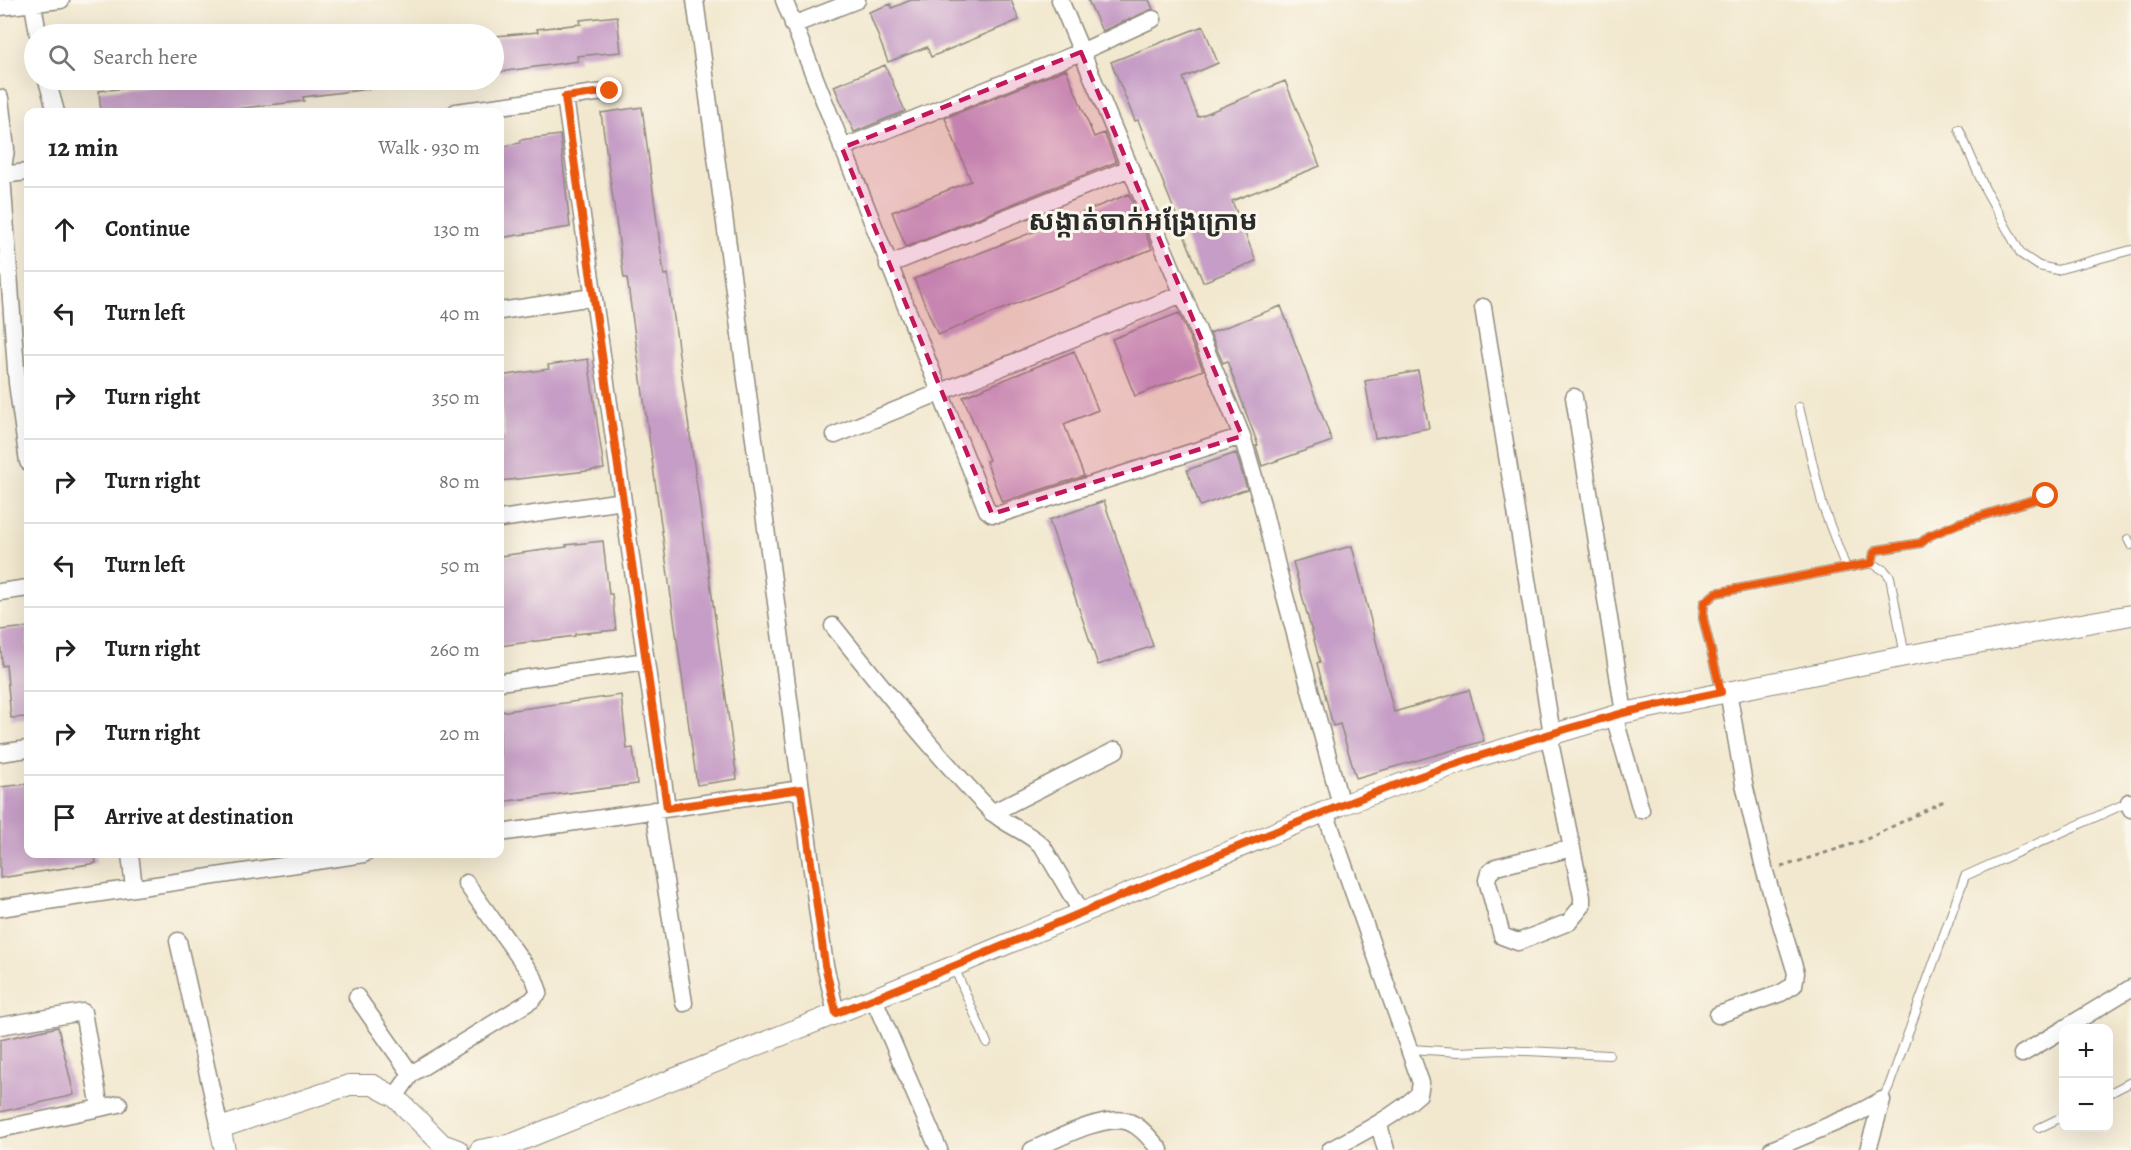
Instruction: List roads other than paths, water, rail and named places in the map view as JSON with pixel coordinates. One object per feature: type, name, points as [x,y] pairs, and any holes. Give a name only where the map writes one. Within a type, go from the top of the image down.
[{"type":"street","points":[[0,7],[61,0]]},
{"type":"street","points":[[695,0],[825,965],[836,1013]]},
{"type":"street","points":[[784,0],[987,510],[992,514],[1000,514],[1242,436]]},
{"type":"street","points":[[793,25],[857,0]]},
{"type":"street","points":[[1060,0],[1242,436],[1262,504],[1333,808],[1420,1083],[1419,1094],[1379,1125],[1330,1150]]},
{"type":"street","points":[[33,4],[36,24]]},
{"type":"street","points":[[842,148],[1081,52],[1153,19]]},
{"type":"street","points":[[50,90],[55,108]]},
{"type":"street","points":[[485,108],[610,91]]},
{"type":"street","points":[[565,97],[646,662],[660,809],[684,1003]]},
{"type":"street","points":[[0,98],[6,149],[1,175],[17,383],[24,433]]},
{"type":"street","points":[[888,265],[1130,168]]},
{"type":"street","points":[[1,175],[24,172]]},
{"type":"street","points":[[835,435],[1182,294]]},
{"type":"street","points":[[504,310],[594,297]]},
{"type":"street","points":[[1483,308],[1552,735],[1551,747],[1572,848],[1582,897],[1582,906],[1569,922],[1518,942],[1502,936],[1487,880],[1489,873],[1496,867],[1572,848]]},
{"type":"street","points":[[0,386],[17,383]]},
{"type":"street","points":[[1574,397],[1619,715],[1641,810]]},
{"type":"street","points":[[504,518],[623,501]]},
{"type":"street","points":[[0,592],[24,589]]},
{"type":"street","points":[[480,1150],[513,1147],[1333,808],[1474,758],[1619,715],[1725,691],[2131,615]]},
{"type":"street","points":[[833,626],[907,718],[992,813],[1013,828],[1035,838],[1043,847],[1082,912]]},
{"type":"street","points":[[504,681],[646,662]]},
{"type":"street","points":[[1718,1015],[1781,993],[1794,985],[1796,973],[1765,872],[1725,691]]},
{"type":"street","points":[[0,753],[24,750]]},
{"type":"street","points":[[992,813],[1116,750]]},
{"type":"street","points":[[504,832],[801,789]]},
{"type":"street","points":[[131,858],[135,888]]},
{"type":"street","points":[[0,908],[336,858]]},
{"type":"street","points":[[395,1097],[411,1074],[532,1000],[539,992],[534,978],[466,883]]},
{"type":"street","points":[[178,941],[225,1150]]},
{"type":"street","points":[[2072,1024],[2131,988]]},
{"type":"street","points":[[357,997],[411,1074]]},
{"type":"street","points":[[874,999],[939,1150]]},
{"type":"street","points":[[0,1026],[83,1012],[100,1108]]},
{"type":"street","points":[[2022,1054],[2059,1032]]},
{"type":"street","points":[[220,1128],[349,1086],[373,1085],[395,1097],[442,1144],[458,1150]]},
{"type":"street","points":[[1771,1150],[1856,1114],[1882,1100]]},
{"type":"street","points":[[1868,1150],[1882,1100]]},
{"type":"street","points":[[0,1129],[119,1104]]},
{"type":"street","points":[[1032,1150],[1095,1125],[1120,1119],[1143,1130],[1160,1150]]},
{"type":"street","points":[[1379,1125],[1386,1150]]},
{"type":"lane","points":[[1959,129],[1984,189],[2021,254],[2039,267],[2057,270],[2131,250]]},
{"type":"lane","points":[[1799,407],[1823,507],[1846,568]]},
{"type":"lane","points":[[1872,563],[1877,550],[1921,543],[1929,536],[1959,523],[2046,496]]},
{"type":"lane","points":[[1725,691],[1703,618],[1704,603],[1716,593],[1872,563],[1886,571],[1890,578],[1905,656]]},
{"type":"lane","points":[[1882,1100],[1965,876],[2130,804]]},
{"type":"lane","points":[[954,966],[987,1042]]},
{"type":"lane","points":[[1410,1050],[1459,1052],[1504,1050],[1610,1055]]},
{"type":"lane","points":[[2113,1092],[2131,1083]]},
{"type":"lane","points":[[2038,1128],[2059,1118]]},
{"type":"district","name":"សង្កាត់ចាក់អង្រែក្រោម","points":[[1143,221]]}]
